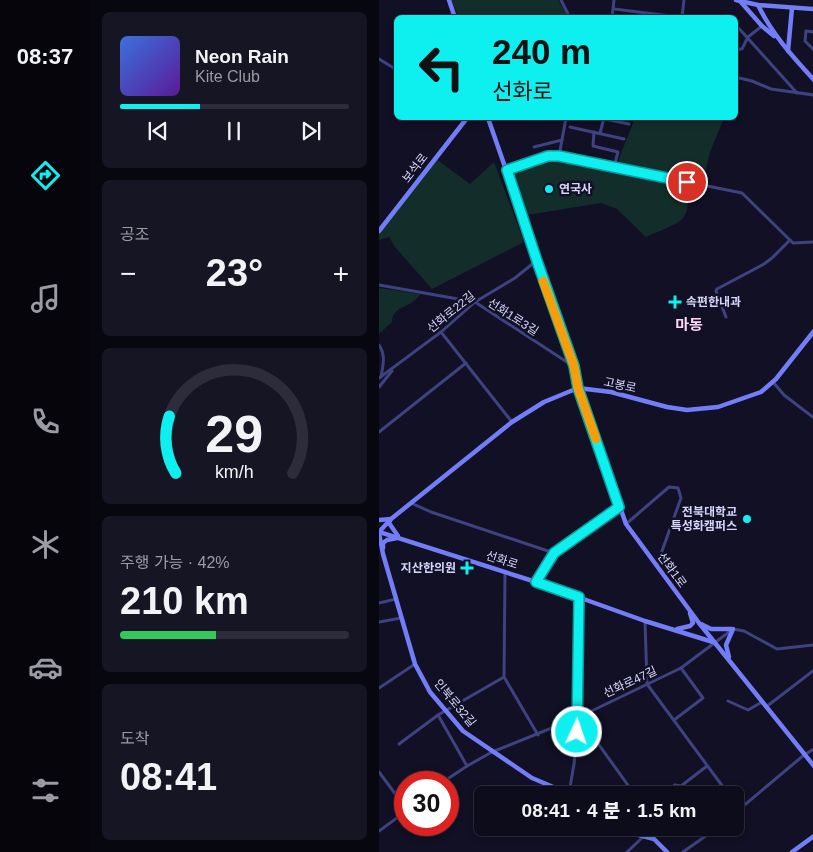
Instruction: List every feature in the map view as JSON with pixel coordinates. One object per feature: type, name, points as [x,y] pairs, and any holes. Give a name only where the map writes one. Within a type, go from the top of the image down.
[{"type":"street","points":[[449,0],[454,15]]},
{"type":"street","points":[[561,0],[568,15]]},
{"type":"street","points":[[613,15],[614,0]]},
{"type":"street","points":[[682,15],[684,0]]},
{"type":"street","points":[[738,0],[813,10]]},
{"type":"street","points":[[738,0],[779,41],[813,80]]},
{"type":"street","points":[[758,2],[768,25],[779,41]]},
{"type":"street","points":[[788,51],[791,8]]},
{"type":"street","points":[[614,9],[665,15]]},
{"type":"street","points":[[738,49],[742,49],[748,37],[762,26]]},
{"type":"street","points":[[738,27],[797,93]]},
{"type":"street","points":[[813,32],[807,31],[805,40],[813,50]]},
{"type":"street","points":[[379,59],[394,68]]},
{"type":"street","points":[[738,78],[752,81],[771,90],[813,95]]},
{"type":"street","name":"보석로","points":[[379,231],[465,120]]},
{"type":"street","name":"선화1로","points":[[489,120],[574,366],[578,388],[626,524],[714,642]]},
{"type":"street","points":[[559,156],[566,120]]},
{"type":"street","points":[[600,133],[602,120]]},
{"type":"street","points":[[611,120],[629,124]]},
{"type":"street","points":[[570,127],[624,138]]},
{"type":"street","points":[[594,132],[593,146],[618,152],[614,167]]},
{"type":"street","points":[[534,147],[562,140]]},
{"type":"street","points":[[507,170],[548,156],[559,156],[742,193],[793,243],[813,242]]},
{"type":"street","points":[[726,317],[716,291],[717,289],[764,264],[790,240]]},
{"type":"street","name":"선화로22길","points":[[380,378],[441,332],[475,302],[515,278],[537,261]]},
{"type":"street","name":"선화1로3길","points":[[379,286],[475,302],[574,366]]},
{"type":"street","name":"고봉로","points":[[379,532],[391,518],[512,422],[543,402],[578,388],[611,392],[667,407],[697,410],[718,407],[761,392],[785,369],[813,331]]},
{"type":"street","points":[[441,332],[512,422]]},
{"type":"street","points":[[379,345],[384,356],[380,378]]},
{"type":"street","points":[[379,432],[466,363]]},
{"type":"street","points":[[379,387],[394,368]]},
{"type":"street","points":[[773,382],[784,395],[813,418]]},
{"type":"street","points":[[626,524],[656,496],[669,487],[678,488],[681,498],[657,565]]},
{"type":"street","points":[[410,503],[431,512],[554,553]]},
{"type":"street","points":[[536,582],[554,553],[619,507]]},
{"type":"street","points":[[379,520],[391,518],[390,527],[399,537],[383,543],[381,552]]},
{"type":"street","name":"선화로","points":[[379,532],[536,582],[645,621],[714,642]]},
{"type":"street","name":"인북로32길","points":[[379,532],[381,552],[415,664],[430,692],[463,731],[532,778],[552,786]]},
{"type":"street","points":[[505,572],[504,676],[538,735]]},
{"type":"street","points":[[572,786],[579,717],[579,597]]},
{"type":"street","points":[[379,603],[396,599]]},
{"type":"street","points":[[676,629],[690,626],[693,623],[688,608]]},
{"type":"street","points":[[379,622],[401,618]]},
{"type":"street","points":[[645,621],[647,684],[722,786]]},
{"type":"street","points":[[699,623],[711,629],[744,631],[777,649],[813,645]]},
{"type":"street","points":[[731,663],[726,651],[733,630]]},
{"type":"street","name":"선화로47길","points":[[459,771],[492,752],[579,717],[681,668],[714,642],[733,630]]},
{"type":"street","points":[[714,642],[813,766]]},
{"type":"street","points":[[379,688],[415,664]]},
{"type":"street","points":[[674,720],[703,698],[681,668]]},
{"type":"street","points":[[765,707],[813,670]]},
{"type":"street","points":[[399,744],[445,710],[504,676]]},
{"type":"street","points":[[728,701],[748,710],[762,702]]},
{"type":"street","points":[[438,715],[467,766]]},
{"type":"street","points":[[579,717],[629,786]]},
{"type":"street","points":[[744,807],[804,755],[813,750]]},
{"type":"street","points":[[675,785],[681,786],[707,766]]},
{"type":"street","points":[[379,772],[394,792]]},
{"type":"street","points":[[379,831],[394,820]]},
{"type":"street","points":[[627,852],[644,836],[654,839],[667,852]]},
{"type":"street","points":[[683,852],[705,836]]},
{"type":"street","points":[[792,852],[813,836]]},
{"type":"green space","points":[[452,0],[558,0],[567,15],[457,15]]},
{"type":"green space","points":[[634,120],[723,120],[710,152],[703,181],[621,165],[618,161]]},
{"type":"green space","points":[[548,158],[686,185],[688,207],[685,216],[671,226],[646,237],[617,209],[601,203],[527,215],[511,172]]},
{"type":"green space","points":[[436,159],[470,184],[494,162],[524,242],[432,289],[395,247],[389,237],[379,240],[379,233]]},
{"type":"green space","points":[[379,288],[420,294],[413,302],[395,312],[392,322],[379,334]]},
{"type":"slow traffic","points":[[543,281],[574,366],[578,388],[596,439]]},
{"type":"place","name":"연국사","points":[[549,189]]},
{"type":"place","name":"속편한내과","points":[[675,302]]},
{"type":"place","name":"전북대학교 특성화캠퍼스","points":[[747,519]]},
{"type":"place","name":"지산한의원","points":[[467,568]]},
{"type":"district","name":"마동","points":[[689,324]]},
{"type":"route","points":[[577,732],[579,717],[579,597],[536,582],[554,553],[619,507],[578,388],[574,366],[507,170],[548,156],[559,156],[687,182]]}]
